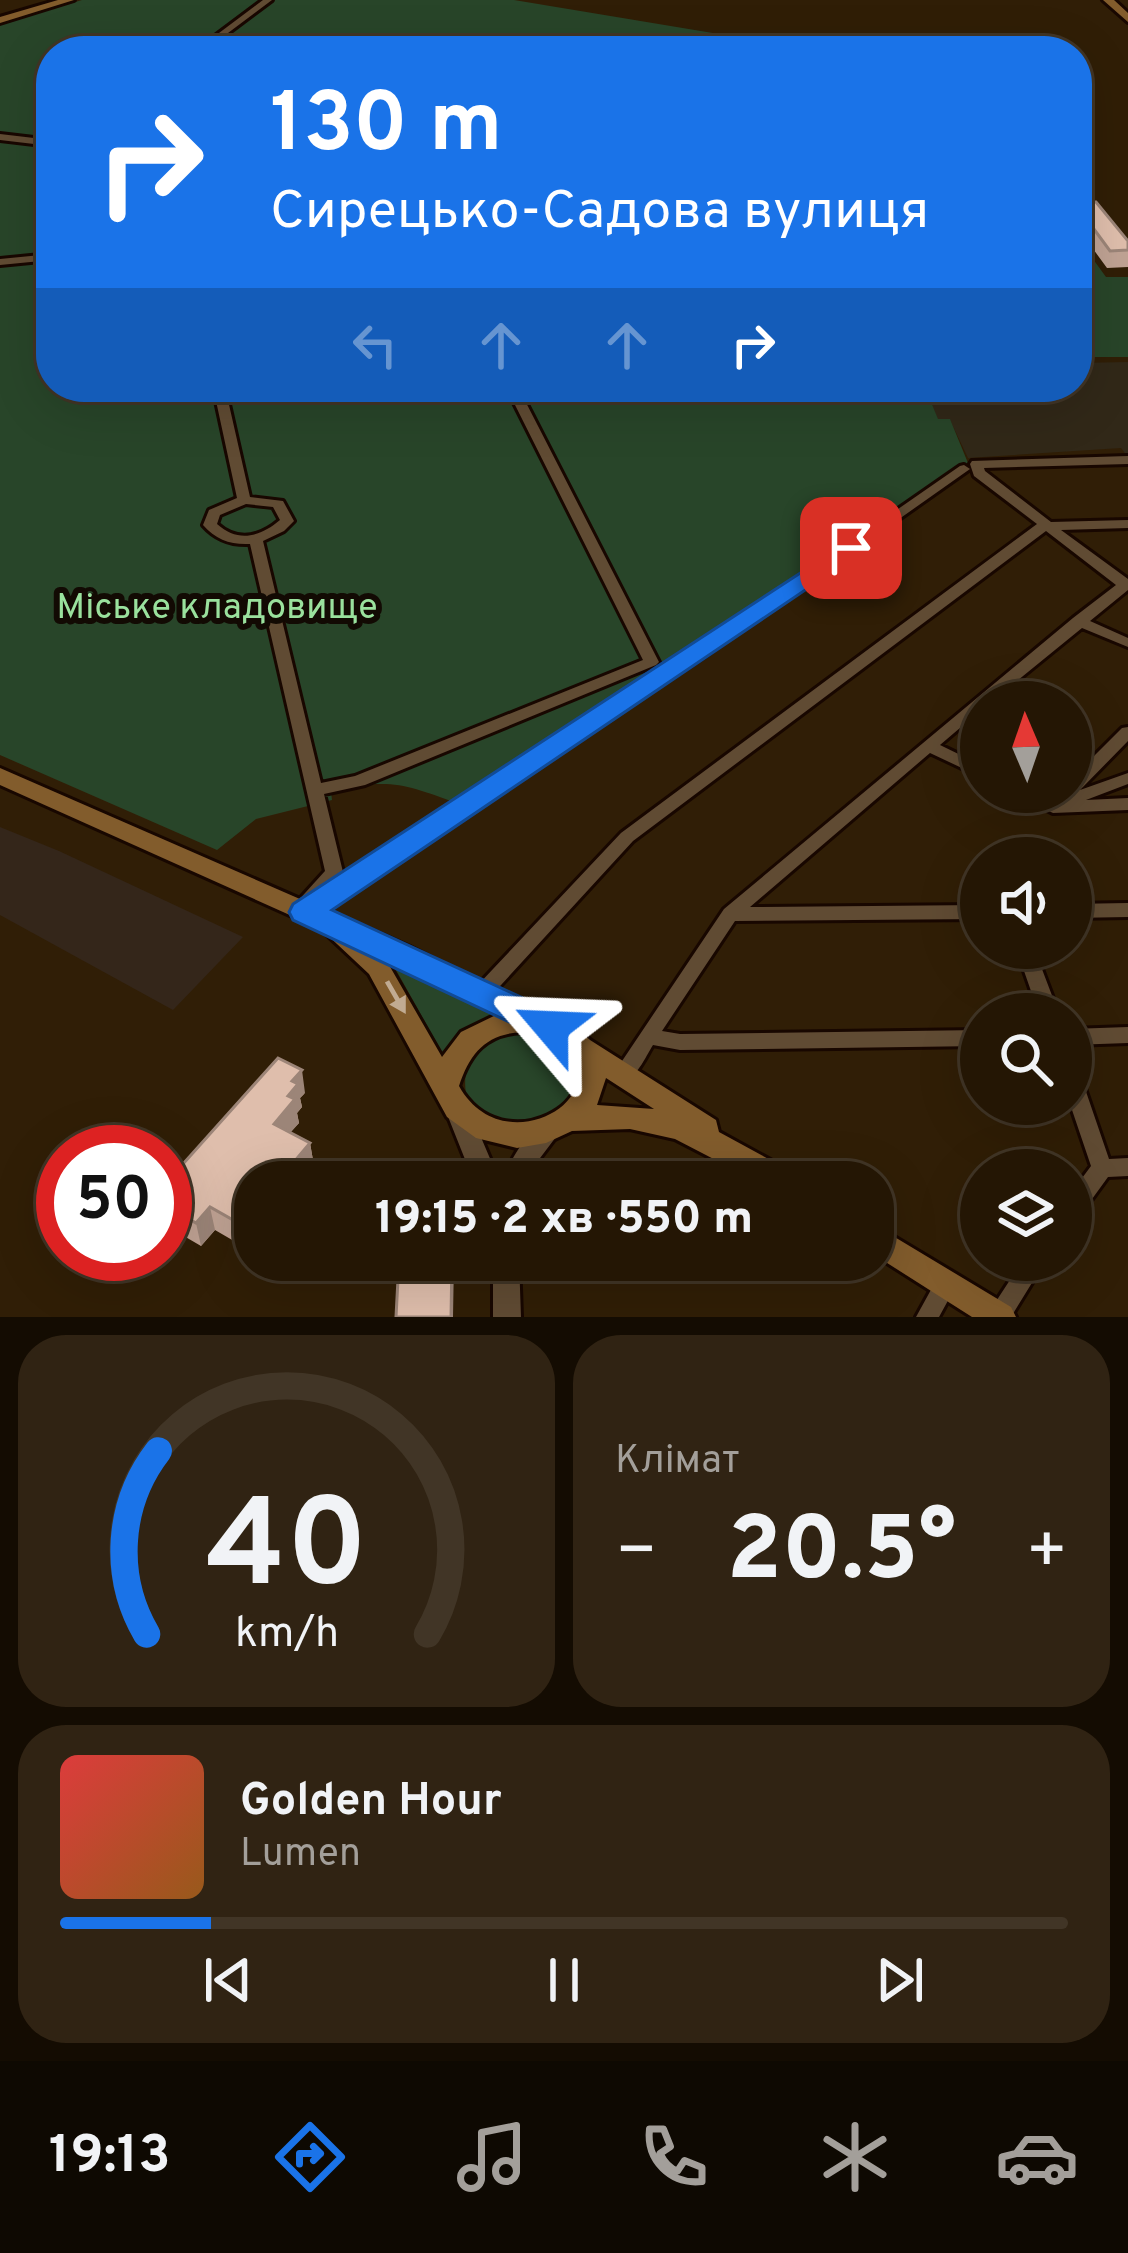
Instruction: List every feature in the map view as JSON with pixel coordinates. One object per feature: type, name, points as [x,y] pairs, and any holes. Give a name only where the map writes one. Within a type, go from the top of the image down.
[{"type":"main road","points":[[4,17],[69,0]]},
{"type":"main road","points":[[1108,0],[1128,19]]},
{"type":"main road","points":[[0,776],[563,1032],[697,1120],[728,1148]]},
{"type":"main road","points":[[312,915],[378,967],[469,1122],[505,1137],[602,1114],[659,1120],[701,1133],[749,1161]]},
{"type":"main road","points":[[451,1096],[460,1048],[475,1035],[516,1022],[538,1023]]},
{"type":"main road","points":[[559,1126],[586,1103],[592,1084],[590,1065],[581,1048]]},
{"type":"main road","points":[[894,1251],[999,1317]]},
{"type":"street","points":[[219,36],[268,0]]},
{"type":"street","points":[[0,137],[36,141]]},
{"type":"street","points":[[0,262],[36,258]]},
{"type":"street","points":[[222,402],[244,500]]},
{"type":"street","points":[[315,790],[359,781],[650,662],[520,402]]},
{"type":"street","points":[[312,915],[970,466],[1128,460]]},
{"type":"street","points":[[970,466],[1125,583],[1006,681]]},
{"type":"street","points":[[244,500],[278,504],[287,515],[276,532],[256,539],[223,537],[211,527],[214,514],[244,500]]},
{"type":"street","points":[[483,992],[627,837],[1044,526],[1128,524]]},
{"type":"street","points":[[256,539],[334,872],[312,915]]},
{"type":"street","points":[[1078,621],[1128,643]]},
{"type":"street","points":[[624,1073],[730,914],[960,719]]},
{"type":"street","points":[[1092,767],[1128,732]]},
{"type":"street","points":[[928,746],[960,762]]},
{"type":"street","points":[[1092,792],[1128,778]]},
{"type":"street","points":[[1092,805],[1128,804]]},
{"type":"street","points":[[1092,911],[1128,910]]},
{"type":"street","points":[[730,914],[960,912]]},
{"type":"street","points":[[1092,1036],[1128,1035]]},
{"type":"street","points":[[651,1037],[680,1042],[960,1038]]},
{"type":"street","points":[[451,1096],[478,1161]]},
{"type":"street","points":[[1087,1125],[1102,1168]]},
{"type":"street","points":[[524,1161],[559,1126]]},
{"type":"street","points":[[1102,1168],[1128,1167]]},
{"type":"street","points":[[1092,1182],[1102,1168]]},
{"type":"street","points":[[506,1281],[507,1317]]},
{"type":"street","points":[[999,1317],[1022,1281]]},
{"type":"street","points":[[927,1317],[946,1284]]},
{"type":"shaded area","points":[[1128,362],[1128,457],[1121,448],[968,458],[950,420],[938,420],[931,402],[1092,402],[1092,363]]},
{"type":"shaded area","points":[[0,827],[243,937],[173,1010],[0,915]]},
{"type":"green space","name":"Міське кладовище","points":[[82,0],[514,0],[731,36],[36,36],[36,402],[931,402],[938,419],[950,419],[968,463],[459,804],[396,785],[351,787],[331,792],[332,800],[256,819],[217,850],[0,755],[0,24]]},
{"type":"green space","points":[[1092,258],[1106,277],[1128,277],[1128,357],[1092,357]]},
{"type":"green space","points":[[395,957],[509,1013],[444,1056],[391,961]]},
{"type":"green space","points":[[531,1034],[553,1042],[570,1058],[578,1078],[575,1095],[545,1119],[523,1123],[501,1121],[481,1112],[466,1093],[465,1079],[474,1056],[505,1037]]},
{"type":"building","points":[[1092,202],[1128,241],[1128,250],[1110,251],[1092,226]]},
{"type":"building","points":[[278,1058],[302,1070],[288,1096],[295,1099],[274,1124],[310,1143],[295,1161],[234,1161],[234,1220],[210,1207],[196,1223],[192,1221],[192,1154]]},
{"type":"building","points":[[398,1281],[452,1281],[451,1317],[396,1317]]},
{"type":"route","points":[[551,1027],[305,912],[700,653],[851,548]]}]
